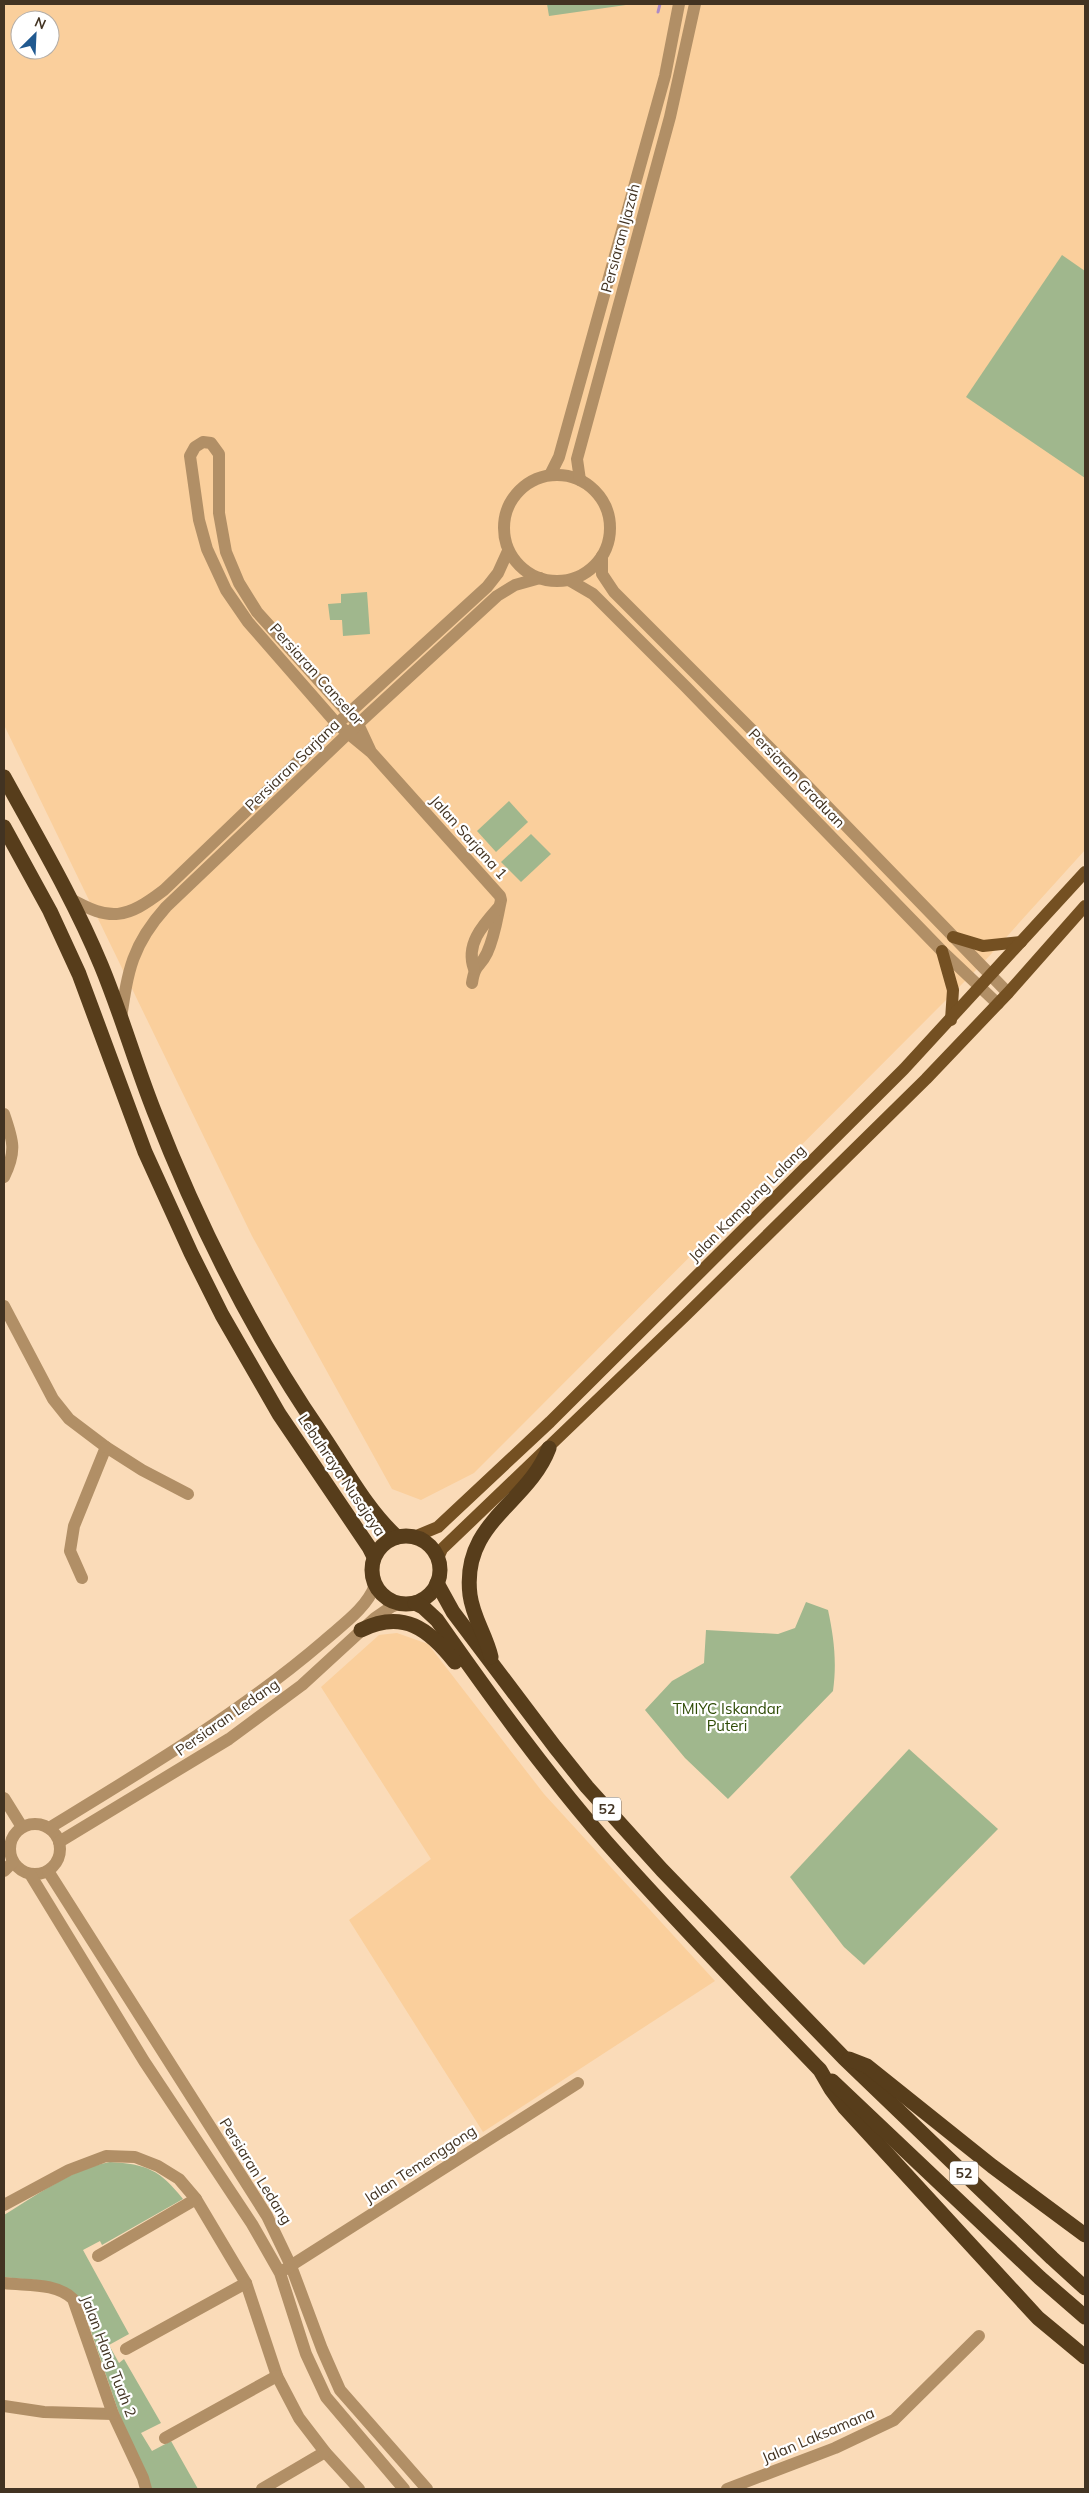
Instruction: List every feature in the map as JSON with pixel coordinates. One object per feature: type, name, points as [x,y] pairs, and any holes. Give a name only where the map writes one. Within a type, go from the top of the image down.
[{"type":"highway","points":[[4,778],[69,898],[100,964],[166,1141],[242,1303],[298,1400],[380,1519],[397,1537]]},
{"type":"highway","name":"Lebuhraya Nusajaya","points":[[4,827],[50,911],[79,974],[145,1152],[191,1253],[222,1315],[279,1414],[369,1547],[374,1558]]},
{"type":"highway","points":[[493,1666],[486,1639],[476,1619],[471,1597],[470,1576],[473,1558],[491,1522],[530,1480],[544,1461],[549,1448]]},
{"type":"highway","points":[[397,1537],[414,1537],[428,1543],[438,1558],[440,1568],[437,1583],[430,1594],[408,1603],[384,1596],[375,1585],[372,1572],[374,1558],[382,1546],[397,1537]]},
{"type":"highway","name":"52","points":[[437,1583],[445,1600],[493,1666],[593,1794],[674,1883],[844,2058],[1085,2288]]},
{"type":"highway","name":"52","points":[[408,1603],[423,1607],[437,1620],[530,1749],[606,1842],[712,1957],[820,2070],[1040,2278],[1085,2317]]},
{"type":"highway","points":[[361,1630],[378,1623],[394,1621],[417,1626],[438,1641],[474,1684],[487,1691]]},
{"type":"highway","points":[[844,2058],[867,2066],[992,2166],[1085,2236]]},
{"type":"highway","points":[[820,2070],[830,2090],[844,2108],[987,2265],[1038,2318],[1085,2357]]},
{"type":"main road","name":"Jalan Kampung Lalang","points":[[414,1537],[438,1527],[550,1422],[904,1069],[1085,872]]},
{"type":"main road","points":[[438,1558],[442,1549],[466,1525],[549,1448],[926,1079],[998,1004],[1085,906]]},
{"type":"main road","points":[[953,936],[983,946],[1021,942]]},
{"type":"main road","points":[[942,950],[953,990],[951,1020]]},
{"type":"street","name":"Persiaran Ijazah","points":[[550,475],[559,457],[665,76],[678,4]]},
{"type":"street","name":"Persiaran Ijazah","points":[[580,480],[577,459],[670,117],[694,4]]},
{"type":"street","name":"Persiaran Canselor","points":[[203,442],[212,443],[219,454],[219,513],[226,552],[239,583],[257,612],[358,724],[371,752],[337,724],[248,622],[226,590],[207,549],[199,520],[190,456],[195,446],[203,442]]},
{"type":"street","points":[[550,475],[565,475],[580,480],[591,487],[606,508],[610,532],[602,556],[582,575],[569,580],[554,581],[540,578],[527,572],[508,551],[504,518],[510,502],[520,489],[527,484],[550,475]]},
{"type":"street","name":"Persiaran Sarjana","points":[[69,898],[106,915],[132,910],[164,890],[337,724],[487,586],[498,573],[508,551]]},
{"type":"street","name":"Persiaran Graduan","points":[[602,556],[602,574],[614,592],[792,770],[1008,993]]},
{"type":"street","name":"Persiaran Sarjana","points":[[121,1018],[131,962],[153,922],[358,724],[497,596],[515,585],[540,578]]},
{"type":"street","name":"Persiaran Graduan","points":[[569,580],[593,594],[924,932],[998,1004]]},
{"type":"street","name":"Jalan Sarjana 1","points":[[371,752],[500,896],[494,937],[487,954],[474,969],[472,983]]},
{"type":"street","points":[[924,932],[937,920]]},
{"type":"street","points":[[4,1114],[14,1152],[4,1177]]},
{"type":"street","points":[[4,1306],[53,1398],[69,1419],[106,1447],[142,1470],[188,1494]]},
{"type":"street","points":[[82,1578],[70,1551],[74,1526],[106,1447]]},
{"type":"street","name":"Persiaran Ledang","points":[[50,1828],[218,1723],[274,1681],[345,1623],[368,1598],[375,1585]]},
{"type":"street","name":"Persiaran Ledang","points":[[59,1842],[138,1796],[246,1727],[302,1685],[384,1611],[408,1603]]},
{"type":"street","points":[[4,1798],[22,1827]]},
{"type":"street","points":[[36,1824],[50,1828],[59,1842],[58,1858],[48,1871],[30,1874],[17,1868],[5,1869],[10,1856],[10,1843],[16,1831],[22,1827],[36,1824]]},
{"type":"street","name":"Persiaran Ledang","points":[[48,1871],[267,2216],[285,2269],[306,2354],[326,2397],[404,2489]]},
{"type":"street","name":"Persiaran Ledang","points":[[30,1874],[144,2061],[252,2224],[285,2269],[340,2390],[426,2489]]},
{"type":"street","name":"Jalan Temenggong","points":[[285,2269],[578,2082]]},
{"type":"street","points":[[4,2206],[76,2166],[106,2156],[136,2157],[158,2166],[179,2179],[196,2199],[246,2283],[277,2376],[299,2418],[359,2489]]},
{"type":"street","points":[[98,2256],[196,2199]]},
{"type":"street","name":"Jalan Hang Tuah 2","points":[[4,2282],[54,2288],[67,2293],[73,2299],[113,2414],[143,2478],[146,2489]]},
{"type":"street","points":[[126,2349],[246,2283]]},
{"type":"street","name":"Jalan Laksamana","points":[[727,2489],[835,2448],[894,2420],[979,2336]]},
{"type":"street","points":[[165,2438],[277,2376]]},
{"type":"street","points":[[4,2406],[44,2412],[113,2414]]},
{"type":"street","points":[[262,2489],[326,2452]]},
{"type":"shaded area","points":[[4,4],[1085,4],[1085,850],[982,964],[474,1473],[421,1500],[392,1489],[252,1236],[4,725]]},
{"type":"shaded area","points":[[397,1633],[428,1644],[544,1794],[715,1981],[483,2132],[349,1920],[431,1859],[321,1687],[379,1635]]},
{"type":"green space","points":[[547,4],[633,4],[549,16]]},
{"type":"green space","points":[[1062,255],[1085,271],[1085,478],[966,397]]},
{"type":"green space","points":[[367,592],[370,634],[343,636],[342,620],[330,620],[328,604],[341,603],[341,594]]},
{"type":"green space","points":[[509,801],[528,822],[496,852],[477,831]]},
{"type":"green space","points":[[531,834],[551,854],[521,882],[501,862]]},
{"type":"green space","name":"TMIYC Iskandar Puteri","points":[[806,1602],[828,1610],[834,1650],[833,1691],[728,1799],[685,1758],[645,1710],[672,1681],[704,1663],[706,1630],[778,1634],[795,1628]]},
{"type":"green space","points":[[909,1749],[998,1829],[864,1965],[844,1947],[790,1877]]},
{"type":"green space","points":[[110,2162],[134,2165],[152,2170],[167,2181],[183,2199],[102,2245],[100,2241],[83,2250],[129,2334],[109,2345],[119,2363],[124,2359],[161,2423],[141,2433],[152,2451],[171,2441],[198,2489],[151,2489],[121,2419],[81,2302],[65,2288],[56,2284],[4,2277],[4,2215],[42,2191],[82,2170]]},
{"type":"waterway","points":[[658,12],[660,4]]}]
